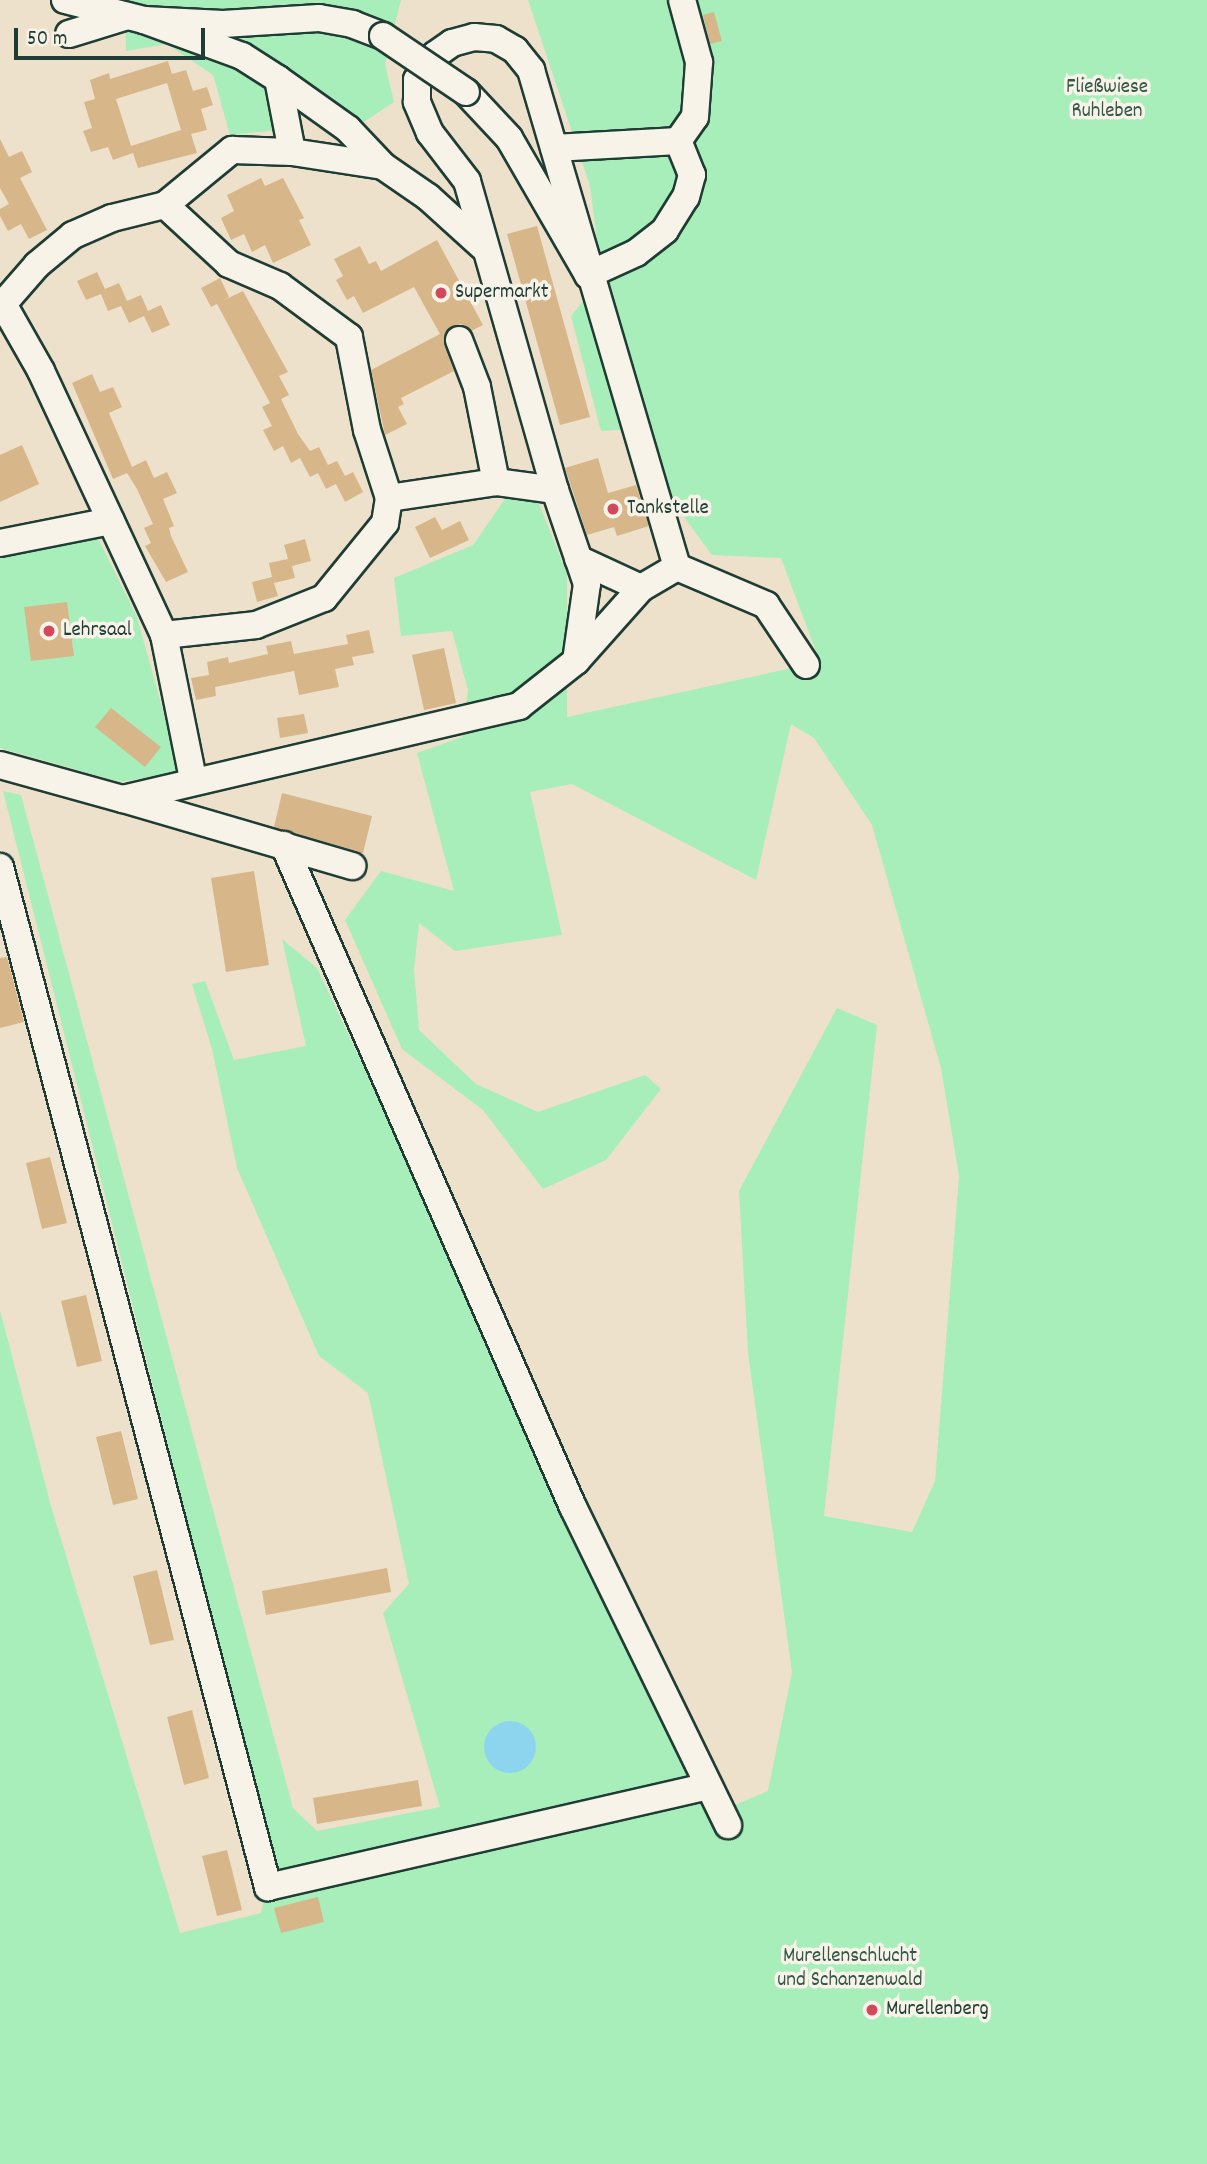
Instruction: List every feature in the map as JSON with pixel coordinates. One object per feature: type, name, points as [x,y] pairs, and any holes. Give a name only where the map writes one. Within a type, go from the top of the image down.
[{"type":"lane","points":[[65,0],[136,18],[242,56],[348,129],[383,166],[428,197],[482,246]]},
{"type":"lane","points":[[678,141],[695,117],[699,62],[682,0]]},
{"type":"lane","points":[[69,34],[136,18],[223,24],[319,18],[352,24],[383,36],[466,92],[509,138],[588,275]]},
{"type":"lane","points":[[576,661],[587,584],[555,490],[482,246],[467,181],[430,133],[416,102],[417,80],[435,55],[452,43],[474,37],[496,39],[515,50],[531,70],[588,275],[677,567],[766,605],[806,665]]},
{"type":"lane","points":[[278,79],[292,152]]},
{"type":"lane","points":[[588,275],[636,253],[665,230],[686,197],[691,175],[678,141]]},
{"type":"lane","points":[[554,148],[678,141]]},
{"type":"lane","points":[[192,779],[164,635],[41,372],[1,306],[37,265],[73,235],[112,218],[165,205],[232,150],[292,152],[383,166]]},
{"type":"lane","points":[[164,635],[256,625],[324,598],[385,523],[389,498],[366,430],[349,337],[280,286],[229,264],[165,205]]},
{"type":"lane","points":[[459,340],[477,387],[496,482]]},
{"type":"lane","points":[[389,498],[496,482],[555,490]]},
{"type":"lane","points":[[0,543],[111,521]]},
{"type":"lane","points":[[578,559],[641,587]]},
{"type":"lane","points":[[123,799],[192,779],[519,706],[576,661],[641,587],[677,567]]},
{"type":"lane","points":[[0,765],[352,866]]},
{"type":"lane","points":[[284,845],[573,1507],[728,1825]]},
{"type":"lane","points":[[0,866],[268,1887],[708,1786]]},
{"type":"green space","points":[[125,0],[401,0],[385,64],[394,102],[358,126],[293,74],[276,130],[230,135],[213,75],[167,44],[126,51]]},
{"type":"green space","points":[[528,0],[1207,0],[1207,2164],[0,2164],[0,1310],[51,1506],[180,1933],[261,1913],[273,1862],[3,791],[21,795],[293,1808],[317,1831],[440,1807],[383,1613],[409,1584],[368,1393],[319,1356],[237,1168],[212,1049],[192,984],[205,981],[234,1060],[306,1046],[282,939],[317,968],[470,1292],[568,1530],[711,1815],[768,1791],[792,1672],[748,1353],[739,1191],[837,1008],[877,1025],[824,1516],[912,1532],[935,1481],[959,1176],[941,1068],[872,825],[814,738],[791,724],[756,880],[572,784],[530,792],[562,935],[455,951],[419,923],[414,970],[419,1030],[476,1084],[538,1112],[645,1075],[661,1089],[606,1160],[543,1189],[483,1110],[402,1049],[345,920],[381,871],[454,891],[417,753],[462,737],[468,690],[452,631],[401,636],[394,578],[473,545],[505,499],[536,496],[567,574],[567,717],[820,662],[781,558],[712,555],[620,430],[601,431],[571,316],[602,278],[590,186]]},
{"type":"green space","points":[[96,534],[137,617],[180,772],[120,782],[0,748],[0,558]]},
{"type":"water","points":[[510,1721],[520,1723],[528,1729],[534,1737],[534,1757],[528,1765],[520,1771],[510,1773],[500,1771],[492,1765],[486,1757],[484,1747],[486,1737],[492,1729],[500,1723]]},
{"type":"building","points":[[714,12],[722,41],[710,44],[703,15]]},
{"type":"building","points":[[168,61],[172,74],[186,70],[193,91],[207,87],[213,105],[201,109],[207,130],[191,134],[197,153],[138,168],[133,153],[113,160],[108,147],[91,152],[83,131],[92,128],[84,102],[95,99],[90,80],[109,73],[110,79]],"holes":[[[167,83],[181,130],[131,146],[116,99]]]},
{"type":"building","points":[[0,139],[9,157],[22,151],[32,172],[20,178],[47,230],[29,239],[21,224],[8,231],[0,216],[0,209],[9,204],[0,188]]},
{"type":"building","points":[[261,178],[265,186],[283,178],[304,218],[299,220],[311,245],[273,263],[265,245],[252,252],[244,234],[231,240],[221,218],[234,211],[227,195]]},
{"type":"building","points":[[537,226],[590,417],[560,425],[507,234]]},
{"type":"building","points":[[437,240],[483,325],[471,331],[461,324],[447,330],[444,345],[454,371],[401,398],[404,404],[398,407],[407,424],[385,435],[371,370],[440,334],[414,287],[363,313],[354,296],[347,300],[336,280],[343,276],[334,259],[360,246],[369,264],[376,261],[381,271]]},
{"type":"building","points":[[97,272],[105,289],[119,283],[127,301],[141,295],[148,311],[161,305],[170,325],[152,333],[144,316],[129,323],[121,306],[108,311],[101,294],[86,300],[77,281]]},
{"type":"building","points":[[220,278],[229,297],[222,301],[243,291],[288,372],[279,376],[289,395],[281,399],[298,434],[310,451],[319,447],[328,465],[337,461],[345,476],[353,472],[363,492],[345,502],[336,484],[326,489],[318,473],[310,477],[300,458],[291,463],[283,446],[274,451],[263,430],[272,426],[262,407],[270,403],[217,304],[211,307],[201,288]]},
{"type":"building","points":[[92,374],[100,392],[113,387],[122,407],[109,413],[132,467],[146,460],[154,478],[167,472],[177,493],[163,499],[174,526],[169,528],[171,536],[188,572],[166,582],[145,546],[151,543],[144,528],[153,524],[137,489],[127,473],[113,479],[72,383]]},
{"type":"building","points":[[22,445],[39,484],[0,502],[0,455]]},
{"type":"building","name":"Tankstelle","points":[[598,458],[608,493],[636,485],[649,526],[617,536],[614,527],[587,535],[565,468]]},
{"type":"building","points":[[435,517],[442,530],[460,521],[469,540],[430,558],[415,527]]},
{"type":"building","points":[[305,539],[311,561],[292,566],[295,578],[274,583],[278,596],[257,602],[252,582],[272,577],[269,563],[288,559],[284,545]]},
{"type":"building","name":"Lehrsaal","points":[[67,602],[74,656],[31,661],[24,607]]},
{"type":"building","points":[[369,630],[374,653],[352,657],[354,665],[335,669],[339,687],[299,695],[294,671],[215,687],[216,696],[196,700],[191,678],[209,675],[207,662],[228,657],[229,663],[268,654],[266,646],[291,641],[294,654],[348,644],[346,635]]},
{"type":"building","points":[[444,648],[456,703],[424,710],[412,655]]},
{"type":"building","points":[[111,708],[161,747],[145,767],[95,727]]},
{"type":"building","points":[[304,714],[308,733],[280,738],[277,718]]},
{"type":"building","points":[[282,793],[372,816],[363,853],[274,827]]},
{"type":"building","points":[[254,871],[269,965],[226,972],[211,878]]},
{"type":"building","points":[[7,957],[24,1022],[0,1028],[0,958]]},
{"type":"building","points":[[50,1157],[67,1223],[42,1229],[26,1163]]},
{"type":"building","points":[[86,1295],[102,1361],[77,1367],[61,1301]]},
{"type":"building","points":[[121,1431],[138,1499],[113,1505],[96,1437]]},
{"type":"building","points":[[387,1568],[391,1592],[266,1615],[262,1591]]},
{"type":"building","points":[[157,1570],[174,1640],[150,1645],[133,1576]]},
{"type":"building","points":[[192,1710],[209,1778],[184,1785],[167,1717]]},
{"type":"building","points":[[418,1780],[422,1806],[317,1824],[313,1798]]},
{"type":"building","points":[[227,1850],[242,1910],[217,1916],[202,1856]]},
{"type":"building","points":[[318,1897],[324,1922],[281,1933],[274,1908]]},
{"type":"place","name":"Supermarkt","points":[[441,293]]},
{"type":"place","name":"Tankstelle","points":[[613,509]]},
{"type":"place","name":"Lehrsaal","points":[[49,631]]},
{"type":"place","name":"Murellenberg","points":[[872,2010]]},
{"type":"park label","name":"Fließwiese Ruhleben","points":[[1107,100]]},
{"type":"park label","name":"Murellenschlucht und Schanzenwald","points":[[850,1969]]}]
